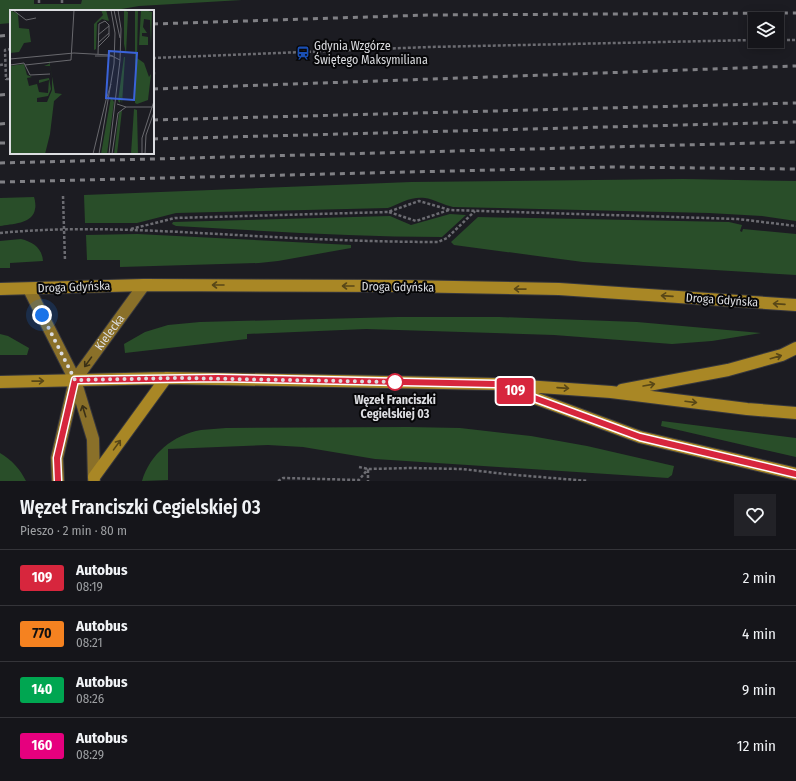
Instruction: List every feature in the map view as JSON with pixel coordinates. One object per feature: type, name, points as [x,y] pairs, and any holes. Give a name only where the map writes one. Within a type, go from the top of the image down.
[{"type":"main road","name":"Droga Gdyńska","points":[[0,289],[144,285],[400,286],[559,289],[796,305]]},
{"type":"main road","name":"Kielecka","points":[[58,481],[57,458],[75,380],[144,285]]},
{"type":"main road","points":[[29,289],[75,380],[93,439],[94,479]]},
{"type":"main road","points":[[611,392],[728,370],[782,355],[796,348]]},
{"type":"main road","points":[[94,479],[166,378]]},
{"type":"main road","points":[[0,382],[166,378],[496,384],[611,392],[747,409],[796,413]]},
{"type":"main road","points":[[496,384],[640,437],[796,474]]},
{"type":"path","points":[[154,58],[414,47],[748,40]]},
{"type":"path","points":[[784,40],[796,40]]},
{"type":"path","points":[[10,49],[5,50],[6,79],[10,79]]},
{"type":"path","points":[[0,65],[5,64]]},
{"type":"path","points":[[63,196],[65,261]]},
{"type":"path","points":[[388,212],[419,201],[450,210],[738,219],[796,226]]},
{"type":"path","points":[[131,229],[175,218],[388,212],[416,220],[450,210]]},
{"type":"path","points":[[0,233],[131,229],[362,241],[438,242],[447,238],[475,211]]},
{"type":"path","points":[[359,466],[368,469],[462,469],[588,481]]},
{"type":"path","points":[[278,481],[283,478],[359,480],[368,469]]},
{"type":"path","points":[[368,469],[368,481]]},
{"type":"green space","points":[[0,0],[34,0],[34,4],[81,4],[82,0],[242,0],[139,6],[116,10],[10,10],[10,23],[0,24]]},
{"type":"green space","points":[[683,179],[796,181],[796,221],[762,216],[709,213],[453,207],[428,199],[415,198],[406,200],[388,208],[176,213],[137,223],[85,223],[84,195],[411,182]]},
{"type":"green space","points":[[34,197],[35,208],[30,218],[15,224],[0,226],[0,198]]},
{"type":"green space","points":[[450,214],[466,215],[442,237],[309,233],[176,226],[172,224],[173,222],[390,216],[411,225]]},
{"type":"green space","points":[[478,217],[729,222],[742,225],[740,231],[742,232],[743,229],[796,234],[796,275],[583,262],[454,245],[451,242]]},
{"type":"green space","points":[[137,234],[351,245],[351,248],[259,263],[120,267],[120,260],[87,260],[86,235]]},
{"type":"green space","points":[[21,239],[33,244],[39,249],[43,261],[10,263],[10,268],[0,268],[0,241]]},
{"type":"green space","points":[[398,317],[499,317],[637,322],[761,333],[712,341],[672,344],[554,335],[366,329],[247,334],[247,339],[125,353],[124,344],[145,332],[168,325],[200,322]]},
{"type":"green space","points":[[0,334],[8,336],[29,348],[27,355],[0,355]]},
{"type":"green space","points":[[662,421],[796,438],[796,457],[661,426]]},
{"type":"green space","points":[[226,428],[460,428],[531,436],[587,446],[674,466],[672,475],[668,478],[375,459],[303,447],[268,445],[168,449],[168,480],[142,481],[151,462],[164,447],[181,436],[201,430]]},
{"type":"green space","points":[[0,453],[15,465],[26,481],[0,481]]},
{"type":"railway","points":[[154,24],[428,15],[796,13]]},
{"type":"railway","points":[[0,36],[10,35]]},
{"type":"railway","points":[[154,89],[796,66]]},
{"type":"railway","points":[[0,95],[10,94]]},
{"type":"railway","points":[[154,120],[796,103]]},
{"type":"railway","points":[[154,139],[796,122]]},
{"type":"railway","points":[[0,124],[10,123]]},
{"type":"railway","points":[[0,163],[796,142]]},
{"type":"railway","points":[[0,143],[10,143]]},
{"type":"railway","points":[[0,182],[614,167],[796,169]]},
{"type":"bus line","name":"109","points":[[58,481],[57,458],[75,380],[166,378],[496,384],[640,437],[796,474]]},
{"type":"place","name":"Gdynia Wzgórze Świętego Maksymiliana","points":[[303,53]]},
{"type":"place","name":"Węzeł Franciszki Cegielskiej 03","points":[[395,382]]},
{"type":"route","points":[[42,315],[75,380],[178,378],[395,382]]}]
